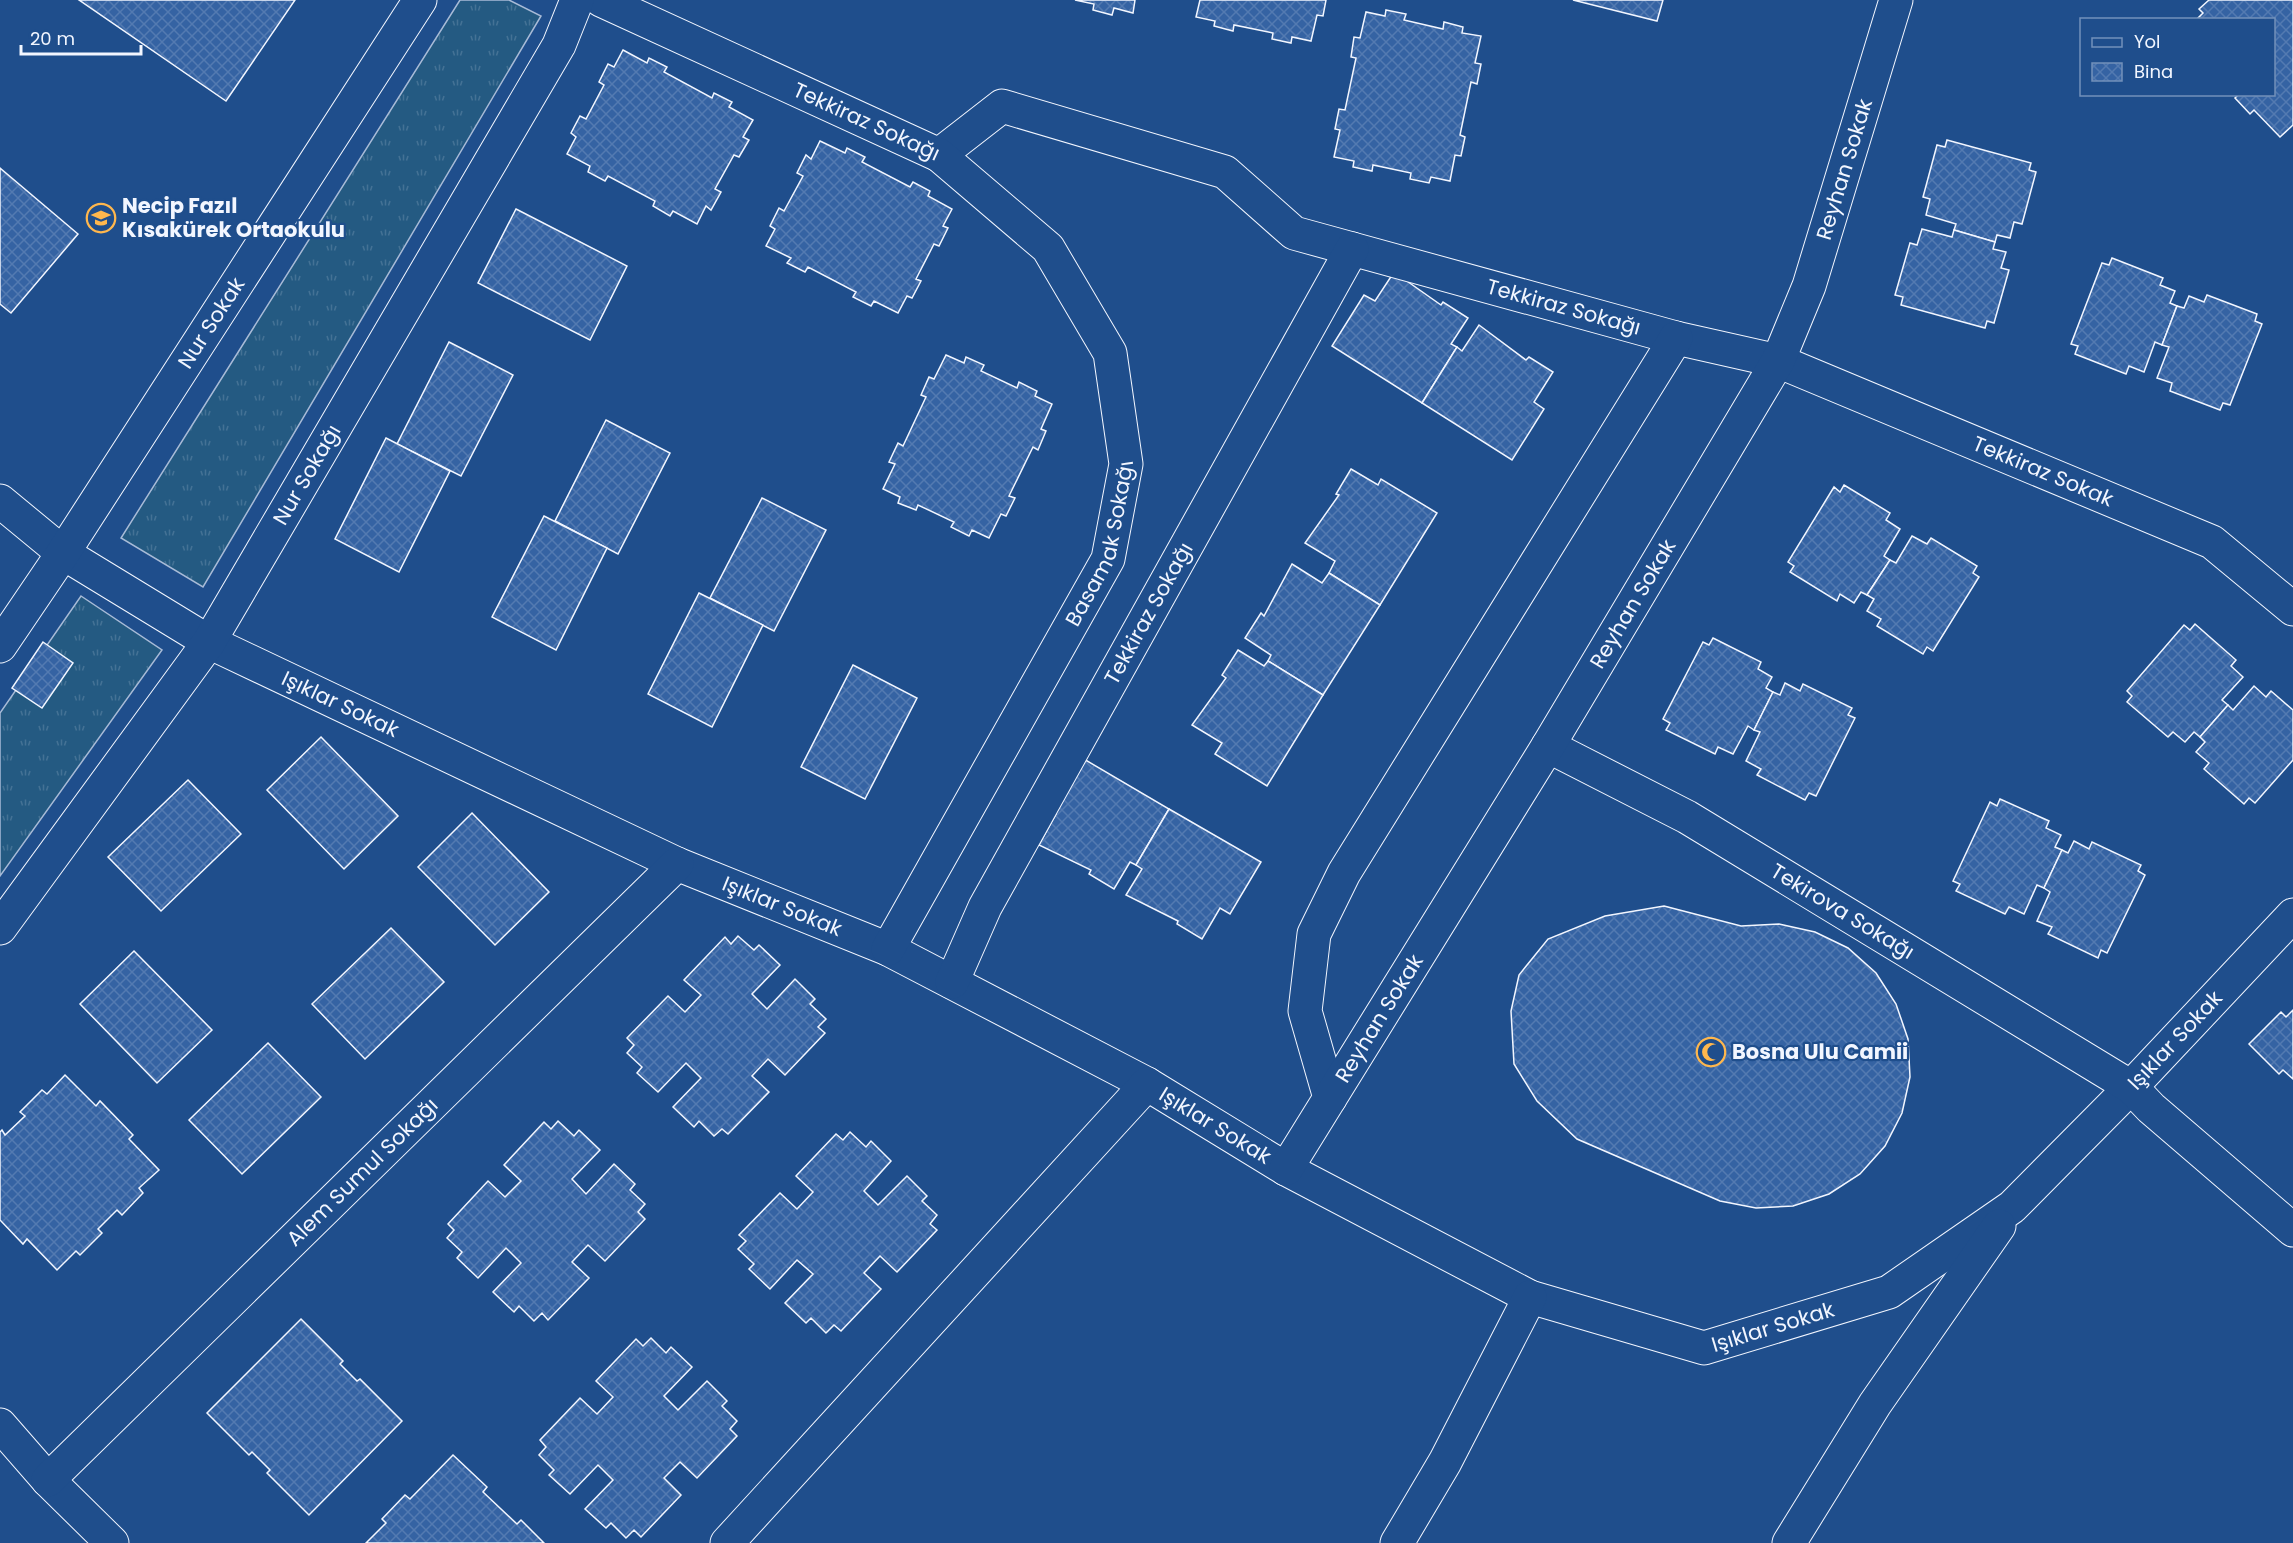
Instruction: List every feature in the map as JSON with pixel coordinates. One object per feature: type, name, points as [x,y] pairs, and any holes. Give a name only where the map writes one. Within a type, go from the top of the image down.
[{"type":"street","name":"Nur Sokak","points":[[0,646],[63,553],[420,0]]},
{"type":"street","name":"Nur Sokağı","points":[[0,928],[210,642],[559,45],[577,0]]},
{"type":"street","name":"Tekkiraz Sokağı","points":[[601,0],[939,155],[1002,106],[1225,172],[1294,233],[1676,338],[1778,361]]},
{"type":"street","name":"Reyhan Sokak","points":[[1286,1169],[1548,746],[1778,361],[1809,286],[1896,0]]},
{"type":"street","name":"Basamak Sokağı","points":[[888,949],[1108,559],[1126,464],[1110,353],[1048,248],[939,155]]},
{"type":"street","name":"Tekkiraz Sokağı","points":[[952,982],[991,896],[1352,249]]},
{"type":"street","points":[[1330,1098],[1305,1011],[1314,934],[1344,873],[1676,338]]},
{"type":"street","name":"Tekkiraz Sokak","points":[[1778,361],[2212,542],[2293,609]]},
{"type":"street","name":"Işıklar Sokak","points":[[0,501],[63,553],[210,642],[677,864],[888,949],[1147,1084],[1286,1169],[1530,1297],[1704,1348],[1889,1292],[2012,1207],[2131,1088],[2293,915]]},
{"type":"street","name":"Tekirova Sokağı","points":[[1548,746],[1687,817],[2131,1088],[2151,1108],[2293,1230]]},
{"type":"street","name":"Alem Sumul Sokağı","points":[[48,1480],[677,864]]},
{"type":"street","points":[[727,1543],[1147,1084]]},
{"type":"street","points":[[1789,1543],[1875,1404],[2012,1207]]},
{"type":"street","points":[[1397,1543],[1446,1462],[1530,1297]]},
{"type":"street","points":[[0,1425],[48,1480],[112,1543]]},
{"type":"green space","points":[[460,0],[509,0],[541,16],[203,587],[121,538]]},
{"type":"green space","points":[[81,596],[162,650],[0,876],[0,713]]},
{"type":"building","points":[[79,0],[295,0],[226,101]]},
{"type":"building","points":[[1075,0],[1135,0],[1133,13],[1114,8],[1112,15],[1093,10],[1094,4]]},
{"type":"building","points":[[1200,0],[1326,0],[1323,16],[1317,15],[1311,41],[1292,37],[1291,43],[1272,39],[1273,33],[1234,25],[1233,31],[1214,26],[1215,21],[1196,17]]},
{"type":"building","points":[[1573,0],[1663,0],[1657,21]]},
{"type":"building","points":[[2209,0],[2293,0],[2293,125],[2280,137],[2254,110],[2250,114],[2235,98],[2237,96],[2275,96],[2275,18],[2198,18],[2203,13],[2199,9]]},
{"type":"building","points":[[1386,10],[1406,14],[1404,20],[1443,29],[1444,22],[1463,27],[1462,33],[1481,36],[1475,63],[1481,64],[1477,84],[1471,82],[1460,135],[1465,137],[1461,156],[1455,155],[1450,181],[1431,177],[1429,183],[1410,179],[1411,173],[1373,165],[1372,171],[1353,167],[1354,161],[1334,157],[1340,130],[1335,129],[1339,109],[1345,110],[1356,58],[1351,57],[1354,37],[1360,38],[1366,12],[1385,16]]},
{"type":"building","points":[[623,50],[647,63],[649,58],[667,67],[664,72],[712,98],[714,93],[732,102],[729,107],[753,120],[743,137],[749,140],[739,157],[734,155],[715,189],[721,192],[711,210],[706,206],[697,224],[673,211],[670,216],[653,206],[655,201],[608,176],[605,181],[588,172],[590,166],[567,154],[576,137],[571,133],[580,116],[586,119],[604,85],[599,82],[608,64],[614,67]]},
{"type":"building","points":[[1947,140],[2031,163],[2029,170],[2036,172],[2022,224],[2014,222],[2010,238],[1997,235],[1995,242],[1954,230],[1956,224],[1926,215],[1930,199],[1923,197],[1937,145],[1945,147]]},
{"type":"building","points":[[820,141],[845,153],[847,148],[865,157],[862,162],[910,187],[913,182],[930,191],[928,196],[952,209],[943,226],[948,228],[939,246],[934,244],[916,279],[921,281],[912,298],[907,296],[898,313],[874,301],[871,306],[853,297],[856,292],[808,267],[805,272],[787,263],[791,258],[766,246],[775,229],[770,226],[779,208],[784,211],[803,176],[797,173],[806,155],[811,159]]},
{"type":"building","points":[[0,168],[78,234],[11,313],[0,304]]},
{"type":"building","points":[[516,209],[627,266],[590,340],[478,283]]},
{"type":"building","points":[[1922,229],[1952,237],[1954,230],[1995,242],[1993,249],[2006,252],[2001,268],[2009,270],[1994,323],[1987,321],[1985,328],[1901,305],[1903,297],[1895,295],[1910,243],[1917,245]]},
{"type":"building","points":[[2112,258],[2163,278],[2160,285],[2175,291],[2170,303],[2177,306],[2162,345],[2155,342],[2144,372],[2129,366],[2126,374],[2075,354],[2078,346],[2071,344],[2102,263],[2109,265]]},
{"type":"building","points":[[1394,272],[1441,305],[1443,302],[1468,318],[1451,344],[1457,347],[1422,403],[1332,346],[1364,295],[1375,301]]},
{"type":"building","points":[[2207,295],[2257,314],[2255,321],[2262,324],[2230,405],[2223,403],[2220,410],[2170,391],[2172,383],[2157,378],[2169,347],[2162,345],[2177,306],[2184,308],[2189,296],[2204,302]]},
{"type":"building","points":[[1479,325],[1526,360],[1529,357],[1553,372],[1534,402],[1544,409],[1512,460],[1422,403],[1457,347],[1462,351]]},
{"type":"building","points":[[449,342],[513,375],[461,476],[397,444]]},
{"type":"building","points":[[946,355],[964,363],[966,357],[984,365],[981,371],[1017,388],[1019,382],[1037,391],[1035,396],[1052,404],[1041,429],[1046,431],[1038,450],[1033,447],[1009,496],[1015,498],[1006,516],[1001,514],[989,538],[972,530],[969,536],[951,527],[954,522],[918,505],[916,510],[898,503],[900,497],[883,489],[895,464],[889,462],[898,443],[903,446],[926,397],[921,395],[929,377],[934,379]]},
{"type":"building","points":[[606,420],[670,453],[618,554],[555,521]]},
{"type":"building","points":[[386,438],[450,471],[399,572],[335,539]]},
{"type":"building","points":[[1351,469],[1378,485],[1381,479],[1437,513],[1380,605],[1329,573],[1335,561],[1305,543],[1339,495],[1336,494]]},
{"type":"building","points":[[1844,485],[1890,513],[1886,520],[1900,529],[1884,556],[1890,560],[1867,595],[1861,592],[1854,603],[1840,594],[1837,601],[1790,572],[1794,566],[1788,562],[1834,487],[1840,492]]},
{"type":"building","points":[[762,498],[826,530],[774,631],[710,598]]},
{"type":"building","points":[[544,516],[607,548],[556,650],[492,617]]},
{"type":"building","points":[[1912,536],[1927,544],[1931,538],[1977,566],[1973,573],[1979,577],[1933,651],[1927,647],[1923,654],[1877,626],[1881,619],[1867,611],[1874,599],[1867,595],[1890,560],[1896,563]]},
{"type":"building","points":[[1292,564],[1322,583],[1329,573],[1380,605],[1323,695],[1268,661],[1271,655],[1245,638],[1261,613],[1264,616]]},
{"type":"building","points":[[699,593],[763,625],[712,727],[648,694]]},
{"type":"building","points":[[2195,624],[2236,660],[2231,666],[2243,677],[2222,700],[2228,705],[2200,737],[2194,732],[2185,742],[2173,732],[2168,737],[2127,702],[2132,696],[2127,691],[2184,625],[2190,630]]},
{"type":"building","points":[[1713,638],[1761,662],[1758,669],[1772,677],[1766,688],[1773,692],[1754,730],[1748,726],[1733,754],[1718,747],[1715,754],[1666,730],[1670,723],[1663,719],[1703,642],[1709,645]]},
{"type":"building","points":[[43,642],[73,663],[42,708],[12,688]]},
{"type":"building","points":[[1238,650],[1264,666],[1268,661],[1323,695],[1267,786],[1215,754],[1222,743],[1192,725],[1226,678],[1222,675]]},
{"type":"building","points":[[853,665],[917,698],[865,799],[801,767]]},
{"type":"building","points":[[1785,683],[1800,691],[1803,684],[1852,708],[1848,715],[1855,718],[1816,796],[1809,793],[1805,800],[1757,775],[1761,769],[1746,761],[1760,732],[1754,730],[1773,692],[1780,695]]},
{"type":"building","points":[[2254,686],[2266,697],[2271,691],[2293,710],[2293,760],[2255,803],[2249,798],[2244,804],[2204,769],[2209,763],[2196,752],[2205,742],[2200,737],[2228,705],[2233,710]]},
{"type":"building","points":[[321,737],[398,816],[344,869],[267,790]]},
{"type":"building","points":[[1077,755],[1169,809],[1136,865],[1130,862],[1114,889],[1089,874],[1091,870],[1039,845],[1056,814],[1046,808]]},
{"type":"building","points":[[188,780],[241,834],[161,911],[108,857]]},
{"type":"building","points":[[2000,799],[2049,821],[2046,828],[2061,835],[2055,847],[2062,850],[2044,888],[2037,885],[2024,914],[2009,907],[2005,914],[1956,891],[1960,884],[1953,881],[1990,802],[1997,806]]},
{"type":"building","points":[[1169,809],[1261,862],[1230,914],[1220,908],[1202,939],[1177,924],[1178,921],[1126,895],[1142,869],[1136,865]]},
{"type":"building","points":[[472,813],[549,892],[495,945],[418,867]]},
{"type":"building","points":[[2074,841],[2089,849],[2092,842],[2141,865],[2138,871],[2145,875],[2107,953],[2101,950],[2098,958],[2048,934],[2052,927],[2037,921],[2050,892],[2044,888],[2062,850],[2068,853]]},
{"type":"building","name":"Bosna Ulu Camii","points":[[1664,906],[1741,926],[1779,924],[1815,932],[1848,948],[1876,973],[1896,1004],[1908,1039],[1910,1077],[1902,1113],[1885,1146],[1860,1174],[1829,1194],[1793,1206],[1756,1208],[1720,1201],[1577,1139],[1537,1101],[1514,1064],[1511,1011],[1519,975],[1548,939],[1605,916]]},
{"type":"building","points":[[391,928],[444,982],[365,1059],[312,1004]]},
{"type":"building","points":[[738,936],[754,950],[759,945],[780,965],[752,994],[767,1009],[795,979],[815,999],[810,1004],[826,1019],[818,1027],[825,1033],[785,1075],[768,1059],[752,1076],[769,1092],[728,1134],[722,1129],[714,1136],[699,1121],[694,1127],[673,1107],[701,1078],[686,1063],[658,1092],[637,1073],[642,1067],[627,1053],[634,1045],[627,1038],[668,996],[685,1012],[701,995],[684,980],[725,937],[731,944]]},
{"type":"building","points":[[134,951],[212,1030],[157,1083],[80,1004]]},
{"type":"building","points":[[2293,1010],[2293,1079],[2283,1070],[2279,1074],[2249,1044],[2281,1012],[2286,1017]]},
{"type":"building","points":[[268,1043],[321,1097],[242,1174],[189,1120]]},
{"type":"building","points":[[65,1075],[96,1106],[100,1101],[133,1135],[129,1139],[159,1170],[139,1188],[143,1193],[122,1215],[117,1210],[98,1229],[102,1233],[80,1255],[76,1251],[57,1270],[27,1239],[23,1244],[0,1220],[0,1132],[2,1130],[5,1135],[25,1116],[20,1112],[42,1090],[47,1094]]},
{"type":"building","points":[[558,1121],[574,1136],[579,1130],[600,1150],[572,1179],[586,1194],[614,1164],[635,1184],[630,1190],[645,1204],[638,1212],[645,1219],[605,1261],[588,1245],[572,1262],[589,1278],[548,1320],[542,1313],[534,1321],[519,1306],[514,1312],[493,1292],[521,1263],[506,1248],[478,1278],[457,1258],[462,1252],[447,1238],[454,1230],[448,1224],[488,1181],[505,1197],[521,1181],[504,1165],[544,1122],[551,1129]]},
{"type":"building","points":[[850,1132],[866,1147],[871,1141],[891,1161],[864,1191],[878,1205],[907,1176],[927,1196],[922,1201],[937,1215],[930,1224],[937,1230],[897,1272],[880,1256],[864,1273],[881,1289],[841,1331],[834,1325],[826,1333],[811,1318],[806,1323],[785,1303],[813,1274],[797,1260],[770,1289],[749,1269],[754,1264],[738,1249],[746,1241],[739,1235],[780,1193],[797,1209],[813,1192],[796,1176],[836,1134],[843,1140]]},
{"type":"building","points":[[301,1319],[343,1361],[340,1364],[357,1381],[360,1379],[402,1421],[309,1515],[267,1473],[270,1470],[252,1452],[249,1455],[207,1413]]},
{"type":"building","points":[[651,1338],[666,1353],[671,1347],[692,1367],[664,1396],[678,1410],[707,1381],[727,1401],[722,1406],[737,1421],[730,1429],[737,1436],[697,1478],[680,1462],[664,1478],[681,1495],[641,1537],[634,1530],[626,1538],[611,1523],[606,1528],[585,1509],[613,1480],[598,1465],[570,1494],[549,1475],[554,1470],[539,1455],[546,1447],[540,1440],[580,1398],[597,1414],[613,1397],[596,1381],[636,1339],[643,1346]]},
{"type":"building","points":[[453,1455],[487,1487],[483,1492],[517,1524],[521,1520],[544,1543],[366,1543],[386,1523],[382,1519],[405,1495],[410,1499]]},
{"type":"place","name":"Necip Fazıl Kısakürek Ortaokulu","points":[[101,218]]},
{"type":"place","name":"Bosna Ulu Camii","points":[[1711,1052]]}]
